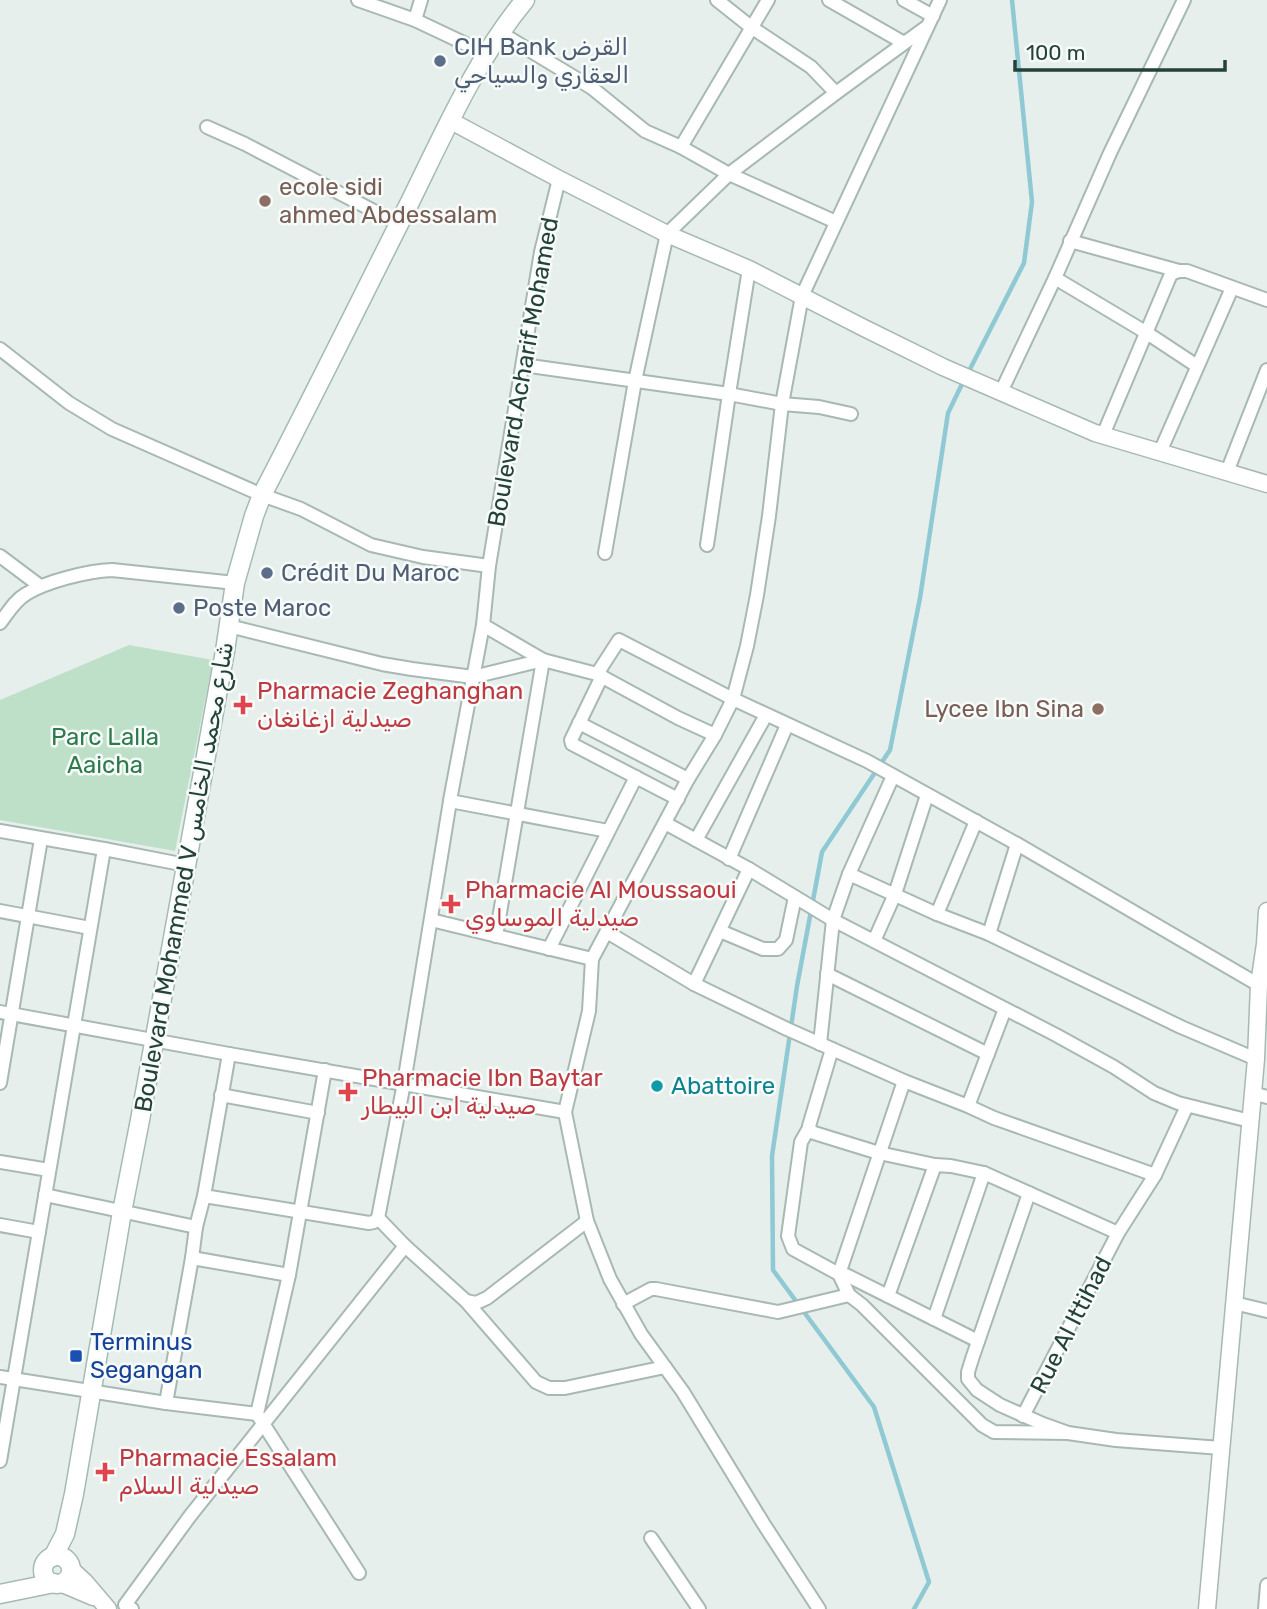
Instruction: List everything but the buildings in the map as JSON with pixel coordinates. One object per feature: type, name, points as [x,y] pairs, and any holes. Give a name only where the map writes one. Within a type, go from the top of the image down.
[{"type":"main road","name":"Boulevard Mohammed V شارع محمد الخامس","points":[[58,1569],[68,1548],[68,1525],[122,1212],[235,583],[254,516],[262,495],[451,121],[487,54],[525,0]]},
{"type":"main road","points":[[0,1593],[58,1569]]},
{"type":"street","points":[[358,0],[415,20],[487,54]]},
{"type":"street","points":[[415,20],[421,0]]},
{"type":"street","points":[[717,0],[751,27],[811,66],[836,93]]},
{"type":"street","points":[[681,147],[768,0]]},
{"type":"street","points":[[829,0],[904,43]]},
{"type":"street","points":[[904,0],[931,21]]},
{"type":"street","points":[[819,1609],[683,1391],[623,1304],[610,1279],[587,1221],[565,1112],[589,1011],[592,959],[733,699],[757,595],[782,404],[802,296],[940,0]]},
{"type":"street","points":[[1001,392],[1184,0]]},
{"type":"street","points":[[604,554],[635,381],[667,234],[729,174],[931,21]]},
{"type":"street","points":[[501,33],[592,88],[645,131],[681,147],[729,174],[836,222]]},
{"type":"street","points":[[451,121],[667,234],[749,269],[953,371],[1103,435],[1267,484]]},
{"type":"street","points":[[207,127],[246,144],[399,224]]},
{"type":"street","name":"Boulevard Acharif Mohamed","points":[[404,1083],[482,625],[489,566],[541,252],[559,179]]},
{"type":"street","points":[[1070,242],[1187,271],[1267,300]]},
{"type":"street","points":[[707,545],[749,269]]},
{"type":"street","points":[[1103,435],[1169,277],[1179,271]]},
{"type":"street","points":[[1055,278],[1147,332],[1197,366]]},
{"type":"street","points":[[1160,452],[1231,288]]},
{"type":"street","points":[[0,349],[69,403],[112,429],[262,495],[301,509],[371,545],[423,557],[489,566]]},
{"type":"street","points":[[523,365],[782,404],[819,407],[851,414]]},
{"type":"street","points":[[1227,472],[1267,370]]},
{"type":"street","points":[[0,556],[40,586]]},
{"type":"street","points":[[0,623],[13,604],[25,594],[40,586],[80,574],[112,570],[235,583]]},
{"type":"street","points":[[482,625],[544,660],[599,675],[715,735]]},
{"type":"street","points":[[229,626],[382,664],[473,677],[544,660]]},
{"type":"street","points":[[678,799],[572,744],[571,740],[599,675],[619,640],[733,699],[867,761],[1017,844],[1259,985]]},
{"type":"street","points":[[496,936],[544,660]]},
{"type":"street","points":[[696,840],[766,715]]},
{"type":"street","points":[[579,723],[688,779]]},
{"type":"street","points":[[729,859],[787,725]]},
{"type":"street","points":[[893,776],[832,919],[827,974],[826,1046],[809,1128],[801,1142],[788,1236],[793,1250],[978,1340]]},
{"type":"street","points":[[548,949],[636,777]]},
{"type":"street","points":[[874,941],[895,894],[928,795]]},
{"type":"street","points":[[450,801],[608,831]]},
{"type":"street","points":[[937,914],[976,821]]},
{"type":"street","points":[[665,823],[832,919],[1114,1067],[1154,1093],[1187,1106],[1250,1121]]},
{"type":"street","points":[[0,831],[186,865]]},
{"type":"street","points":[[0,1083],[6,1013],[28,916],[41,839]]},
{"type":"street","points":[[989,934],[1017,844]]},
{"type":"street","points":[[0,1461],[104,849]]},
{"type":"street","points":[[694,984],[749,869]]},
{"type":"street","points":[[849,874],[937,914],[989,934],[1181,1027],[1256,1059]]},
{"type":"street","points":[[720,931],[763,948],[778,949],[786,940],[800,900]]},
{"type":"street","points":[[0,911],[90,928]]},
{"type":"street","points":[[1208,1609],[1250,1121],[1260,1095],[1256,1059],[1259,985],[1266,944],[1267,911]]},
{"type":"street","points":[[431,920],[592,959]]},
{"type":"street","points":[[607,932],[694,984],[904,1082],[994,1118],[1155,1175]]},
{"type":"street","points":[[827,974],[988,1054]]},
{"type":"street","points":[[968,1106],[1005,1009]]},
{"type":"street","points":[[6,1013],[565,1112]]},
{"type":"street","points":[[166,1404],[229,1054]]},
{"type":"street","points":[[325,1070],[301,1212],[260,1419],[359,1573]]},
{"type":"street","points":[[904,1082],[839,1273],[849,1295],[982,1425],[995,1432],[1068,1433],[1116,1440],[1221,1448]]},
{"type":"street","points":[[204,1196],[374,1222],[381,1208],[404,1083]]},
{"type":"street","points":[[221,1096],[318,1113]]},
{"type":"street","name":"Rue Al Ittihad","points":[[1023,1416],[1118,1233],[1155,1175],[1187,1106]]},
{"type":"street","points":[[809,1128],[813,1133],[879,1153],[984,1173],[1118,1233]]},
{"type":"street","points":[[0,1162],[49,1170]]},
{"type":"street","points":[[888,1296],[935,1165]]},
{"type":"street","points":[[934,1319],[984,1173]]},
{"type":"street","points":[[1029,1193],[968,1372],[970,1382],[989,1399],[1023,1416],[1068,1433]]},
{"type":"street","points":[[45,1195],[196,1227]]},
{"type":"street","points":[[378,1217],[405,1246],[466,1301],[536,1382],[549,1388],[565,1388],[664,1367]]},
{"type":"street","points":[[466,1301],[476,1303],[487,1298],[587,1221]]},
{"type":"street","points":[[0,1225],[39,1232]]},
{"type":"street","points":[[126,1608],[260,1419],[405,1246]]},
{"type":"street","points":[[192,1258],[289,1275]]},
{"type":"street","points":[[623,1304],[656,1289],[778,1312],[849,1295]]},
{"type":"street","points":[[1234,1303],[1267,1311]]},
{"type":"street","points":[[0,1377],[260,1419]]},
{"type":"street","points":[[651,1538],[699,1609]]},
{"type":"street","points":[[58,1569],[84,1592],[105,1605]]},
{"type":"street","points":[[1265,1609],[1267,1585]]},
{"type":"green space","name":"Parc Lalla Aaicha","points":[[129,645],[213,660],[175,851],[0,820],[0,700]]},
{"type":"waterway","points":[[968,373],[1024,263],[1032,202],[1012,0]]},
{"type":"waterway","points":[[914,1609],[929,1582],[874,1407],[773,1270],[772,1156],[797,986],[822,852],[890,750],[920,598],[948,413],[964,380]]},
{"type":"place","name":"CIH Bank القرض العقاري والسياحي","points":[[440,61]]},
{"type":"place","name":"ecole sidi ahmed Abdessalam","points":[[265,201]]},
{"type":"place","name":"Crédit Du Maroc","points":[[267,573]]},
{"type":"place","name":"Poste Maroc","points":[[179,608]]},
{"type":"place","name":"Pharmacie Zeghanghan صيدلية ازغانغان","points":[[243,705]]},
{"type":"place","name":"Lycee Ibn Sina","points":[[1098,709]]},
{"type":"place","name":"Pharmacie Al Moussaoui صيدلية الموساوي","points":[[451,904]]},
{"type":"place","name":"Abattoire","points":[[657,1086]]},
{"type":"place","name":"Pharmacie Ibn Baytar صيدلية ابن البيطار","points":[[348,1092]]},
{"type":"place","name":"Terminus Segangan","points":[[76,1356]]},
{"type":"place","name":"Pharmacie Essalam صيدلية السلام","points":[[105,1472]]}]
